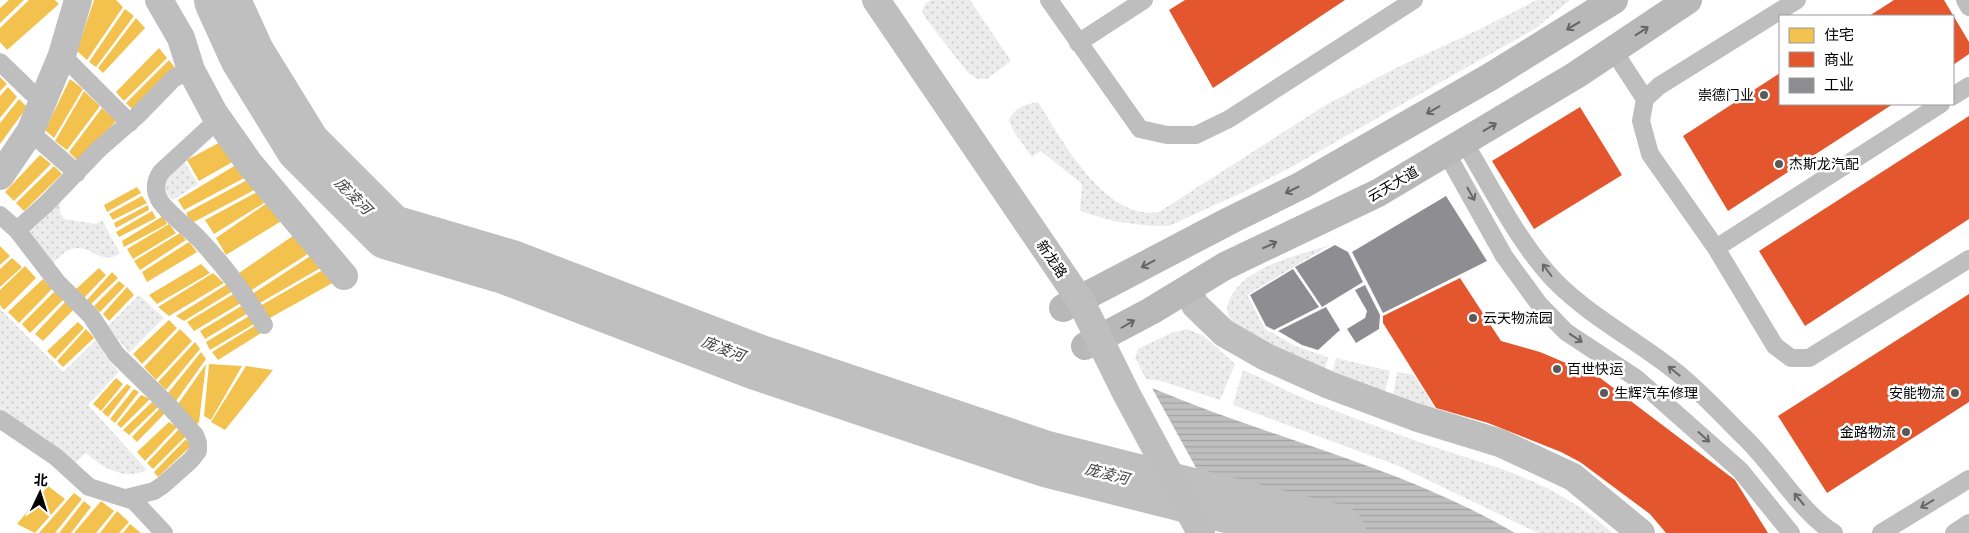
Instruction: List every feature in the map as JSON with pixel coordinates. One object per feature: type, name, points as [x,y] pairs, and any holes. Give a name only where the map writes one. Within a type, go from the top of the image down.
[{"type":"main road","points":[[0,176],[30,132],[62,56],[78,0]]},
{"type":"main road","points":[[159,0],[180,38],[191,70],[214,113],[249,163],[344,276]]},
{"type":"main road","name":"新龙路","points":[[862,0],[1071,304]]},
{"type":"main road","name":"新龙路","points":[[876,0],[1071,304],[1093,342],[1184,533]]},
{"type":"main road","points":[[1071,304],[1228,221],[1302,185],[1490,77],[1614,0]]},
{"type":"main road","name":"云天大道","points":[[1093,342],[1225,266],[1378,194],[1613,50],[1688,0]]},
{"type":"main road","points":[[1188,289],[1195,305],[1224,333],[1266,357],[1329,385],[1415,417],[1509,447],[1572,477],[1641,533]]},
{"type":"main road","name":"新龙路","points":[[1118,396],[1201,533]]},
{"type":"lane","points":[[1049,0],[1140,129],[1167,135],[1196,135],[1230,119],[1414,0]]},
{"type":"lane","points":[[1078,43],[1144,0]]},
{"type":"lane","points":[[1797,0],[1659,86],[1645,99],[1641,121],[1650,154],[1716,248],[1775,346],[1791,358],[1809,358],[1969,259]]},
{"type":"lane","points":[[1965,0],[1969,7]]},
{"type":"lane","points":[[1613,50],[1645,99]]},
{"type":"lane","points":[[62,56],[130,123]]},
{"type":"lane","points":[[0,62],[32,93],[45,97]]},
{"type":"lane","points":[[17,230],[46,204],[99,149],[130,123],[174,78],[191,70]]},
{"type":"lane","points":[[1954,95],[1969,86]]},
{"type":"lane","points":[[1716,248],[1939,105]]},
{"type":"lane","points":[[214,113],[212,125],[161,172],[156,180],[156,189],[165,207],[198,237],[235,280],[264,325]]},
{"type":"lane","points":[[30,132],[77,173]]},
{"type":"lane","points":[[1791,533],[1740,470],[1636,378],[1566,332],[1539,304],[1504,256],[1452,162],[1452,150],[1470,152],[1523,239],[1554,280],[1579,304],[1607,321],[1676,372],[1760,452],[1820,524],[1834,533]]},
{"type":"lane","points":[[0,216],[17,230],[57,282],[91,316],[116,354],[170,407],[195,435],[198,451],[191,460],[163,485],[149,493],[126,498]]},
{"type":"lane","points":[[0,419],[56,457],[89,487],[103,493],[126,498],[140,506],[164,533]]},
{"type":"lane","points":[[1881,533],[1969,479]]},
{"type":"lane","points":[[1954,533],[1969,523]]},
{"type":"shaded area","points":[[931,0],[970,0],[1011,61],[987,79],[978,79],[968,73],[926,19],[922,11],[925,4]]},
{"type":"shaded area","points":[[1537,0],[1570,0],[1536,28],[1295,165],[1243,192],[1169,226],[1150,226],[1113,221],[1080,211],[1082,184],[1041,151],[1032,157],[1014,132],[1009,120],[1020,107],[1038,102],[1073,156],[1087,175],[1103,191],[1121,204],[1139,211],[1159,212],[1324,106],[1398,67]]},
{"type":"shaded area","points":[[183,160],[198,184],[173,200],[165,189],[165,184],[170,174]]},
{"type":"shaded area","points":[[60,199],[60,213],[64,219],[96,224],[102,220],[120,253],[113,257],[106,257],[81,248],[73,248],[65,252],[50,266],[30,232],[30,227]]},
{"type":"shaded area","points":[[1330,245],[1247,295],[1265,329],[1297,347],[1328,358],[1325,369],[1241,329],[1230,320],[1227,309],[1229,301],[1236,289],[1246,279],[1272,264]]},
{"type":"shaded area","points":[[139,295],[164,318],[129,353],[108,326]]},
{"type":"shaded area","points":[[0,309],[63,372],[98,338],[103,353],[119,372],[88,405],[147,470],[130,474],[114,471],[99,464],[86,453],[73,465],[0,413]]},
{"type":"shaded area","points":[[1187,329],[1204,336],[1235,364],[1220,400],[1161,381],[1146,379],[1135,358],[1138,349],[1171,333]]},
{"type":"shaded area","points":[[1336,358],[1390,371],[1385,393],[1332,372]]},
{"type":"shaded area","points":[[1243,370],[1297,396],[1541,485],[1589,514],[1612,533],[1538,533],[1399,466],[1233,405]]},
{"type":"shaded area","points":[[1397,372],[1414,375],[1435,409],[1462,416],[1462,419],[1393,396]]},
{"type":"shaded area","points":[[1152,388],[1243,423],[1382,471],[1427,489],[1515,533],[1232,533]]},
{"type":"building: 住宅","points":[[9,0],[24,0],[0,23],[0,8]]},
{"type":"building: 住宅","points":[[29,0],[55,0],[59,4],[7,50],[0,42],[0,28]]},
{"type":"building: 住宅","points":[[94,0],[116,0],[123,7],[87,60],[77,51]]},
{"type":"building: 住宅","points":[[125,9],[134,16],[96,67],[89,62]]},
{"type":"building: 住宅","points":[[136,18],[145,28],[103,73],[98,68]]},
{"type":"building: 住宅","points":[[159,48],[167,58],[124,101],[116,92]]},
{"type":"building: 住宅","points":[[169,60],[176,69],[134,111],[126,103]]},
{"type":"building: 住宅","points":[[0,77],[7,84],[0,91]]},
{"type":"building: 住宅","points":[[70,79],[83,89],[54,138],[45,130]]},
{"type":"building: 住宅","points":[[8,87],[17,97],[0,118],[0,96]]},
{"type":"building: 住宅","points":[[84,91],[100,106],[67,150],[55,141]]},
{"type":"building: 住宅","points":[[19,99],[27,107],[0,144],[0,123]]},
{"type":"building: 住宅","points":[[102,108],[116,121],[79,162],[69,152]]},
{"type":"building: 住宅","points":[[224,140],[236,160],[199,181],[187,160]]},
{"type":"building: 住宅","points":[[40,155],[51,164],[14,201],[5,192]]},
{"type":"building: 住宅","points":[[239,163],[248,176],[184,210],[178,200]]},
{"type":"building: 住宅","points":[[54,166],[62,174],[24,211],[16,203]]},
{"type":"building: 住宅","points":[[249,179],[256,189],[192,223],[186,213]]},
{"type":"building: 住宅","points":[[137,187],[141,193],[107,212],[104,205]]},
{"type":"building: 住宅","points":[[257,192],[264,203],[214,234],[205,220]]},
{"type":"building: 住宅","points":[[142,196],[147,203],[113,220],[109,214]]},
{"type":"building: 住宅","points":[[270,201],[283,220],[226,255],[216,238]]},
{"type":"building: 住宅","points":[[148,205],[149,210],[116,228],[114,223]]},
{"type":"building: 住宅","points":[[152,211],[156,218],[119,237],[116,232]]},
{"type":"building: 住宅","points":[[163,216],[167,224],[124,247],[122,241]]},
{"type":"building: 住宅","points":[[169,224],[176,233],[133,259],[127,249]]},
{"type":"building: 住宅","points":[[300,231],[314,250],[250,291],[239,273]]},
{"type":"building: 住宅","points":[[180,233],[186,240],[140,270],[134,261]]},
{"type":"building: 住宅","points":[[189,242],[197,252],[147,282],[142,272]]},
{"type":"building: 住宅","points":[[0,246],[10,256],[0,265]]},
{"type":"building: 住宅","points":[[315,253],[324,266],[258,304],[252,294]]},
{"type":"building: 住宅","points":[[12,258],[22,267],[0,287],[0,269]]},
{"type":"building: 住宅","points":[[201,264],[210,273],[157,304],[149,295]]},
{"type":"building: 住宅","points":[[25,266],[36,278],[4,310],[0,305],[0,290]]},
{"type":"building: 住宅","points":[[99,268],[106,275],[84,298],[75,290]]},
{"type":"building: 住宅","points":[[326,268],[336,281],[268,319],[260,306]]},
{"type":"building: 住宅","points":[[112,272],[118,278],[91,304],[87,300]]},
{"type":"building: 住宅","points":[[213,273],[224,283],[169,316],[158,307]]},
{"type":"building: 住宅","points":[[43,279],[52,289],[19,323],[8,312]]},
{"type":"building: 住宅","points":[[119,281],[125,286],[100,312],[94,306]]},
{"type":"building: 住宅","points":[[229,283],[233,291],[184,321],[176,316]]},
{"type":"building: 住宅","points":[[127,287],[134,295],[109,321],[103,314]]},
{"type":"building: 住宅","points":[[55,291],[63,300],[30,333],[22,324]]},
{"type":"building: 住宅","points":[[235,293],[241,303],[194,331],[187,322]]},
{"type":"building: 住宅","points":[[66,301],[74,309],[43,341],[35,334]]},
{"type":"building: 住宅","points":[[243,305],[248,313],[205,339],[200,331]]},
{"type":"building: 住宅","points":[[249,316],[254,324],[210,350],[206,342]]},
{"type":"building: 住宅","points":[[169,320],[177,328],[142,364],[133,354]]},
{"type":"building: 住宅","points":[[78,322],[84,328],[55,359],[47,351]]},
{"type":"building: 住宅","points":[[256,325],[261,333],[218,360],[212,352]]},
{"type":"building: 住宅","points":[[86,329],[94,338],[63,367],[57,361]]},
{"type":"building: 住宅","points":[[180,329],[192,341],[156,380],[144,367]]},
{"type":"building: 住宅","points":[[195,342],[200,349],[166,390],[158,382]]},
{"type":"building: 住宅","points":[[201,352],[206,359],[176,401],[168,393]]},
{"type":"building: 住宅","points":[[206,364],[199,422],[195,426],[178,404]]},
{"type":"building: 住宅","points":[[209,364],[242,366],[211,420],[204,416]]},
{"type":"building: 住宅","points":[[246,366],[273,370],[225,430],[211,422]]},
{"type":"building: 住宅","points":[[116,378],[123,384],[101,411],[93,404]]},
{"type":"building: 住宅","points":[[127,384],[131,387],[108,417],[102,412]]},
{"type":"building: 住宅","points":[[134,389],[139,392],[115,423],[110,419]]},
{"type":"building: 住宅","points":[[141,395],[150,399],[121,428],[117,424]]},
{"type":"building: 住宅","points":[[152,402],[158,407],[129,435],[123,430]]},
{"type":"building: 住宅","points":[[160,408],[166,412],[137,442],[132,437]]},
{"type":"building: 住宅","points":[[169,422],[177,427],[145,461],[137,452]]},
{"type":"building: 住宅","points":[[179,429],[187,435],[153,469],[147,463]]},
{"type":"building: 住宅","points":[[186,439],[191,446],[158,477],[154,472]]},
{"type":"building: 住宅","points":[[48,486],[65,499],[35,533],[17,524]]},
{"type":"building: 住宅","points":[[74,493],[82,499],[55,533],[39,533]]},
{"type":"building: 住宅","points":[[84,501],[91,507],[71,533],[59,533]]},
{"type":"building: 住宅","points":[[101,501],[114,511],[96,533],[74,533]]},
{"type":"building: 住宅","points":[[117,511],[129,522],[119,533],[100,533]]},
{"type":"building: 住宅","points":[[130,524],[141,533],[123,533]]},
{"type":"building: 商业","points":[[1185,0],[1345,0],[1213,88],[1169,10]]},
{"type":"building: 商业","points":[[1894,0],[1944,0],[1953,15],[1871,15]]},
{"type":"building: 商业","points":[[1954,17],[1969,42],[1969,54],[1954,64]]},
{"type":"building: 商业","points":[[1779,74],[1779,105],[1891,105],[1728,211],[1683,136]]},
{"type":"building: 商业","points":[[1580,107],[1622,175],[1534,229],[1492,161]]},
{"type":"building: 商业","points":[[1969,116],[1969,219],[1805,326],[1759,251]]},
{"type":"building: 商业","points":[[1460,278],[1501,341],[1540,352],[1599,377],[1735,480],[1768,533],[1666,533],[1650,514],[1580,462],[1561,452],[1488,423],[1436,408],[1383,323],[1383,316]]},
{"type":"building: 商业","points":[[1969,294],[1969,402],[1827,493],[1778,416]]},
{"type":"building: 工业","points":[[1446,196],[1487,261],[1383,313],[1352,252]]},
{"type":"building: 工业","points":[[1335,245],[1348,252],[1363,282],[1322,307],[1295,267]]},
{"type":"building: 工业","points":[[1293,269],[1319,307],[1274,330],[1266,326],[1250,295]]},
{"type":"building: 工业","points":[[1365,285],[1380,315],[1379,329],[1356,343],[1347,329],[1365,318],[1367,311],[1355,290]]},
{"type":"building: 工业","points":[[1326,307],[1340,330],[1318,350],[1302,345],[1278,331]]},
{"type":"waterway","name":"庞凌河","points":[[222,0],[247,55],[303,146],[389,232],[508,267],[757,362],[1046,459],[1338,533]]},
{"type":"place","name":"崇德门业","points":[[1764,95]]},
{"type":"place","name":"杰斯龙汽配","points":[[1779,164]]},
{"type":"place","name":"云天物流园","points":[[1473,318]]},
{"type":"place","name":"百世快运","points":[[1557,369]]},
{"type":"place","name":"生辉汽车修理","points":[[1604,393]]},
{"type":"place","name":"安能物流","points":[[1955,393]]},
{"type":"place","name":"金路物流","points":[[1906,432]]}]
